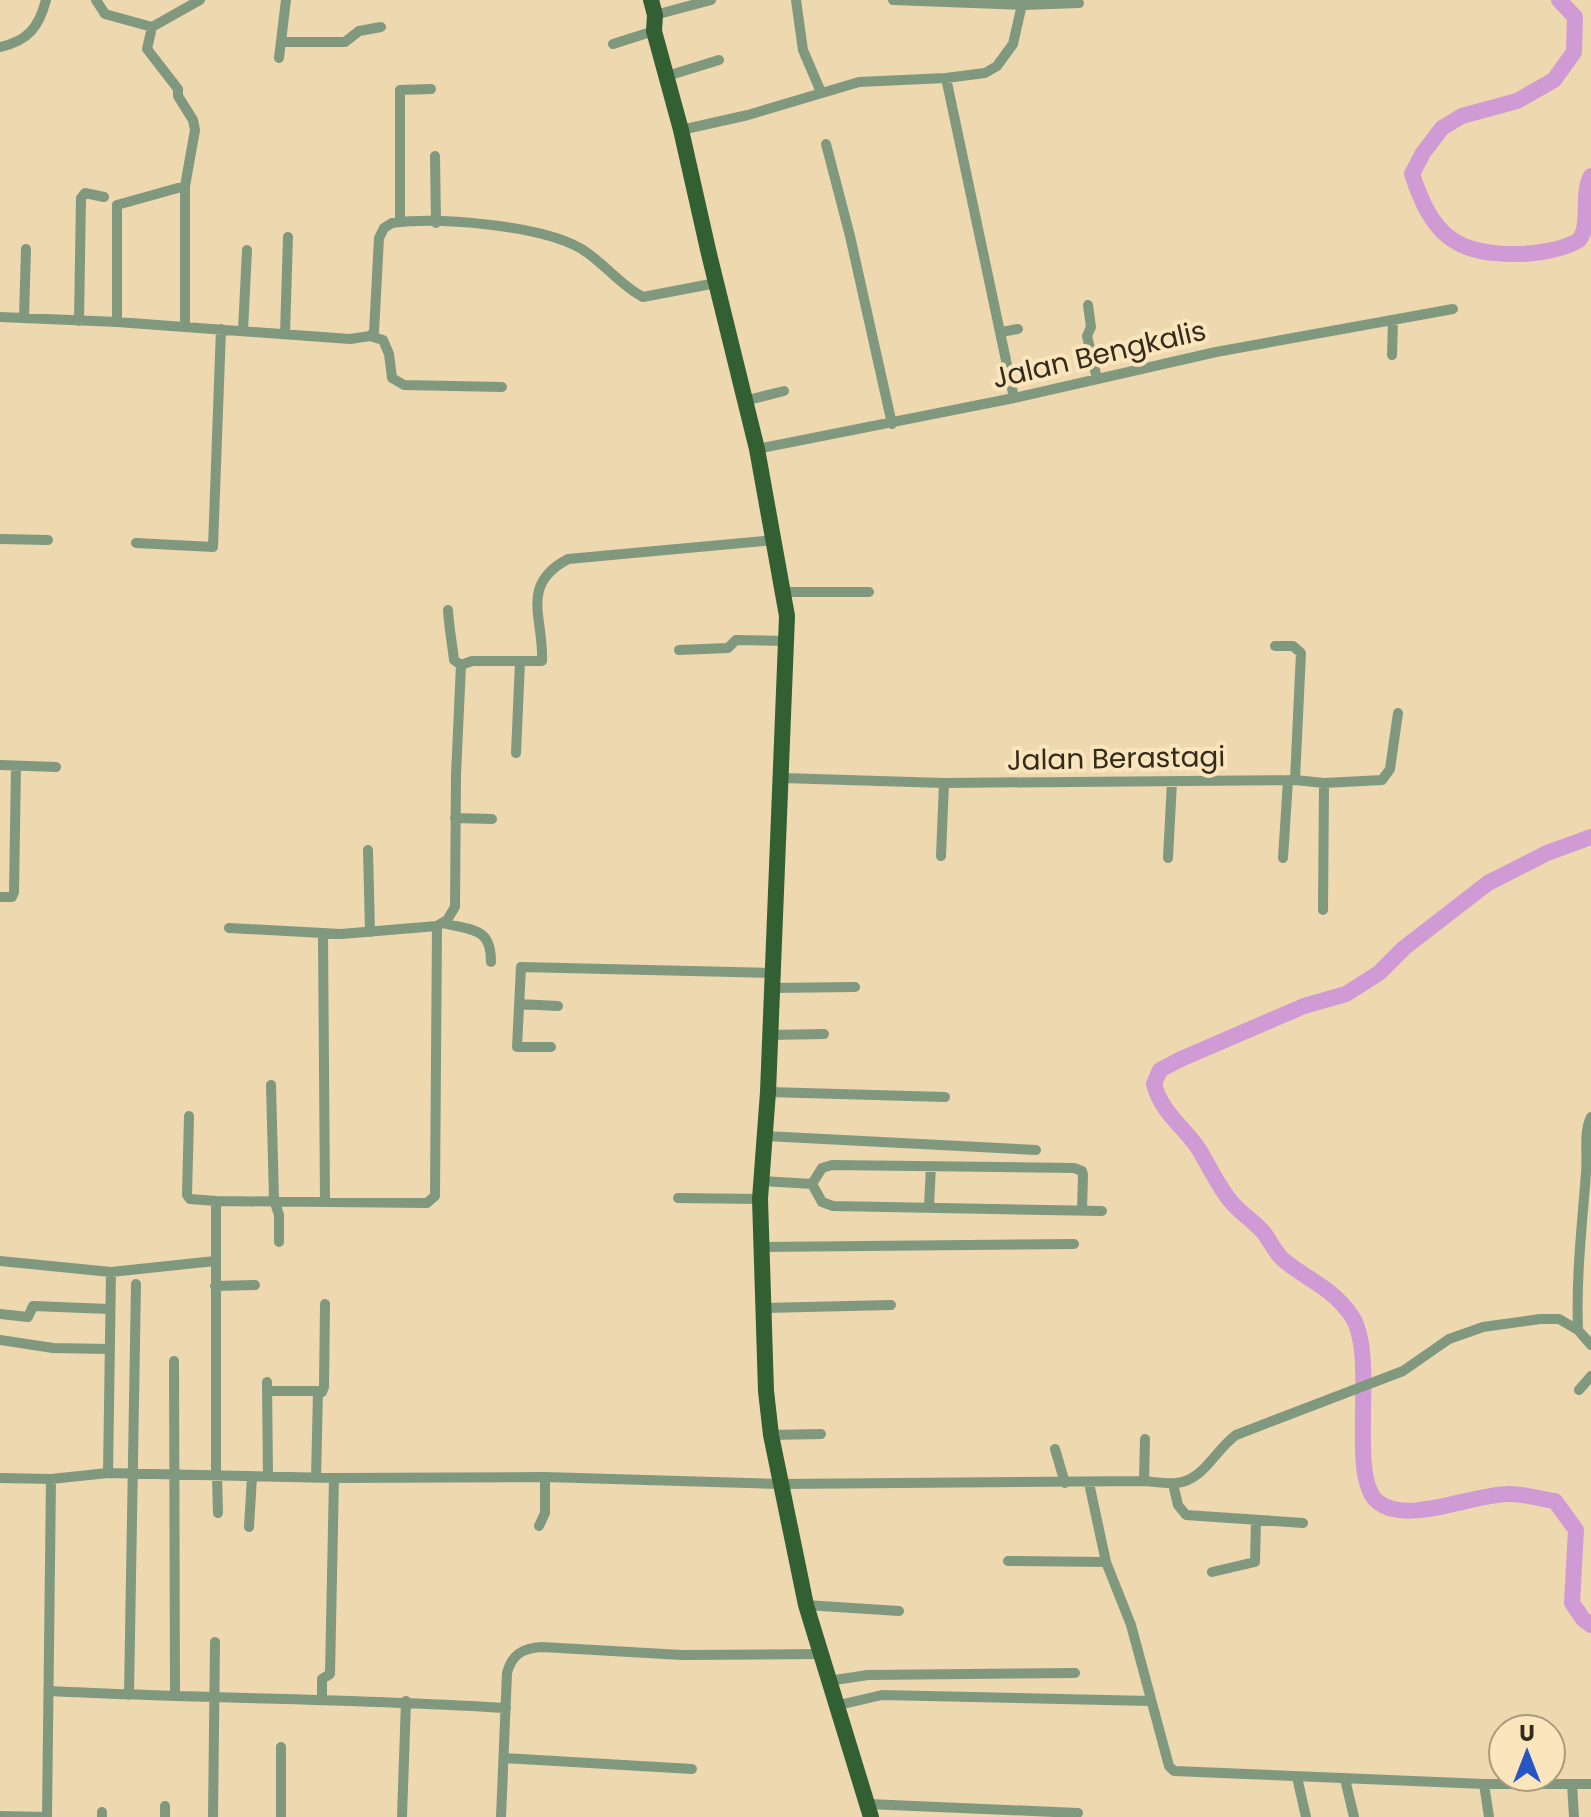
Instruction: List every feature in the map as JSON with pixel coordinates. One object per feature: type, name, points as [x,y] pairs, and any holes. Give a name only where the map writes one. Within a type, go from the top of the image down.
[{"type":"main road","points":[[653,15],[757,449],[783,592],[787,641],[782,778],[768,1092],[760,1199],[766,1391],[771,1435],[806,1605],[869,1810]]},
{"type":"street","points":[[0,47],[19,42],[29,35],[42,16],[46,0]]},
{"type":"street","points":[[96,0],[105,14],[152,27],[200,0]]},
{"type":"street","points":[[279,58],[286,0]]},
{"type":"street","points":[[613,44],[653,15],[711,0]]},
{"type":"street","points":[[796,0],[803,50],[821,92]]},
{"type":"street","points":[[893,0],[1079,3]]},
{"type":"street","points":[[681,130],[759,112],[859,82],[985,73],[997,66],[1013,44],[1023,2]]},
{"type":"street","points":[[152,27],[147,49],[178,89],[195,130],[185,186],[185,327]]},
{"type":"street","points":[[281,42],[345,42],[359,31],[381,27]]},
{"type":"street","points":[[667,76],[719,60]]},
{"type":"street","points":[[946,78],[1014,398]]},
{"type":"street","points":[[400,222],[400,90],[431,89]]},
{"type":"street","points":[[826,144],[892,424]]},
{"type":"street","points":[[435,156],[436,223]]},
{"type":"street","points":[[117,322],[117,205],[185,186]]},
{"type":"street","points":[[79,321],[81,198],[85,193],[104,197]]},
{"type":"street","points":[[370,336],[374,332],[379,238],[384,228],[400,222],[498,225],[549,236],[579,247],[643,297],[716,283]]},
{"type":"street","points":[[285,334],[288,237]]},
{"type":"street","points":[[24,318],[26,249]]},
{"type":"street","points":[[243,331],[247,250]]},
{"type":"street","points":[[1088,305],[1091,327],[1087,336],[1097,379]]},
{"type":"street","name":"Jalan Bengkalis","points":[[757,449],[892,424],[1216,352],[1453,309]]},
{"type":"street","points":[[0,317],[350,339],[370,336],[383,340],[389,354],[392,378],[404,385],[502,387]]},
{"type":"street","points":[[1392,355],[1393,320]]},
{"type":"street","points":[[136,543],[213,547],[221,329]]},
{"type":"street","points":[[1001,332],[1018,329]]},
{"type":"street","points":[[744,401],[784,391]]},
{"type":"street","points":[[0,539],[48,540]]},
{"type":"street","points":[[461,665],[472,661],[542,661],[543,641],[537,627],[539,589],[550,569],[568,559],[774,540]]},
{"type":"street","points":[[783,592],[869,592]]},
{"type":"street","points":[[448,610],[454,660],[461,665]]},
{"type":"street","points":[[679,650],[728,648],[736,640],[787,641]]},
{"type":"street","points":[[1275,646],[1293,646],[1301,653],[1283,858]]},
{"type":"street","points":[[516,753],[520,662]]},
{"type":"street","points":[[189,1116],[187,1195],[190,1199],[427,1203],[435,1197],[440,924],[455,907],[461,665]]},
{"type":"street","name":"Jalan Berastagi","points":[[782,778],[944,783],[1291,780],[1324,783],[1385,778],[1390,769],[1398,713]]},
{"type":"street","points":[[0,765],[56,767]]},
{"type":"street","points":[[0,897],[12,897],[14,892],[16,766]]},
{"type":"street","points":[[1168,858],[1172,782]]},
{"type":"street","points":[[941,856],[944,783]]},
{"type":"street","points":[[1323,910],[1324,783]]},
{"type":"street","points":[[455,818],[492,819]]},
{"type":"street","points":[[368,850],[370,932]]},
{"type":"street","points":[[229,928],[323,934],[440,924],[484,935],[491,945],[491,962]]},
{"type":"street","points":[[323,934],[325,1202]]},
{"type":"street","points":[[551,1047],[517,1047],[521,967],[855,987]]},
{"type":"street","points":[[519,1004],[558,1006]]},
{"type":"street","points":[[770,1035],[824,1034]]},
{"type":"street","points":[[271,1085],[274,1200],[279,1215],[279,1242]]},
{"type":"street","points":[[768,1092],[945,1097]]},
{"type":"street","points":[[1578,1330],[1578,1250],[1587,1126],[1591,1117]]},
{"type":"street","points":[[765,1136],[1036,1150]]},
{"type":"street","points":[[812,1184],[822,1168],[832,1165],[1079,1169],[1083,1175],[1082,1210]]},
{"type":"street","points":[[929,1206],[931,1166]]},
{"type":"street","points":[[762,1181],[812,1184]]},
{"type":"street","points":[[812,1184],[822,1202],[833,1206],[1102,1211]]},
{"type":"street","points":[[678,1198],[760,1199]]},
{"type":"street","points":[[216,1201],[218,1513]]},
{"type":"street","points":[[761,1247],[1074,1244]]},
{"type":"street","points":[[0,1261],[111,1272],[215,1261]]},
{"type":"street","points":[[108,1473],[111,1272]]},
{"type":"street","points":[[129,1695],[136,1284]]},
{"type":"street","points":[[215,1286],[255,1285]]},
{"type":"street","points":[[268,1477],[267,1387],[322,1392],[325,1304]]},
{"type":"street","points":[[764,1308],[891,1305]]},
{"type":"street","points":[[0,1314],[27,1323],[33,1306],[109,1309]]},
{"type":"street","points":[[0,1478],[51,1479],[108,1473],[316,1478],[545,1477],[781,1484],[1144,1481],[1173,1484],[1195,1477],[1224,1443],[1236,1435],[1403,1371],[1449,1339],[1483,1327],[1551,1318],[1568,1322],[1591,1345]]},
{"type":"street","points":[[0,1340],[53,1348],[109,1349]]},
{"type":"street","points":[[174,1361],[175,1695]]},
{"type":"street","points":[[1579,1390],[1591,1376]]},
{"type":"street","points":[[316,1478],[318,1391]]},
{"type":"street","points":[[771,1435],[821,1434]]},
{"type":"street","points":[[1144,1481],[1145,1439]]},
{"type":"street","points":[[1055,1449],[1065,1483]]},
{"type":"street","points":[[249,1527],[252,1477]]},
{"type":"street","points":[[539,1526],[545,1513],[545,1477]]},
{"type":"street","points":[[322,1698],[322,1679],[330,1674],[334,1478]]},
{"type":"street","points":[[0,1816],[47,1817],[51,1479]]},
{"type":"street","points":[[1089,1483],[1106,1562],[1131,1625],[1169,1766],[1174,1771],[1484,1784],[1591,1784]]},
{"type":"street","points":[[1173,1484],[1178,1505],[1186,1515],[1303,1523]]},
{"type":"street","points":[[1212,1572],[1255,1562],[1256,1521]]},
{"type":"street","points":[[1008,1561],[1106,1562]]},
{"type":"street","points":[[806,1605],[899,1611]]},
{"type":"street","points":[[213,1817],[215,1642]]},
{"type":"street","points":[[501,1817],[510,1663],[523,1650],[542,1647],[682,1655],[819,1654]]},
{"type":"street","points":[[828,1681],[868,1675],[1075,1673]]},
{"type":"street","points":[[50,1691],[406,1701],[506,1708]]},
{"type":"street","points":[[839,1705],[882,1695],[1151,1701]]},
{"type":"street","points":[[402,1817],[406,1701]]},
{"type":"street","points":[[281,1747],[281,1817]]},
{"type":"street","points":[[504,1758],[692,1769]]},
{"type":"street","points":[[1297,1777],[1306,1817]]},
{"type":"street","points":[[1345,1779],[1354,1817]]},
{"type":"street","points":[[1484,1784],[1489,1817]]},
{"type":"street","points":[[1572,1784],[1574,1817]]},
{"type":"street","points":[[869,1810],[1078,1813]]},
{"type":"waterway","points":[[1559,0],[1575,17],[1574,52],[1554,80],[1517,101],[1462,116],[1442,128],[1412,174],[1428,212],[1449,237],[1478,250],[1519,254],[1550,250],[1579,240],[1585,227],[1591,176]]},
{"type":"waterway","points":[[1591,837],[1547,853],[1488,883],[1404,948],[1379,973],[1346,994],[1304,1006],[1181,1059],[1160,1070],[1154,1084],[1162,1103],[1198,1148],[1233,1204],[1260,1229],[1282,1259],[1328,1291],[1351,1315],[1359,1333],[1363,1357],[1364,1468],[1369,1488],[1378,1502],[1405,1511],[1507,1494],[1555,1501],[1576,1530],[1572,1603],[1591,1625]]}]
